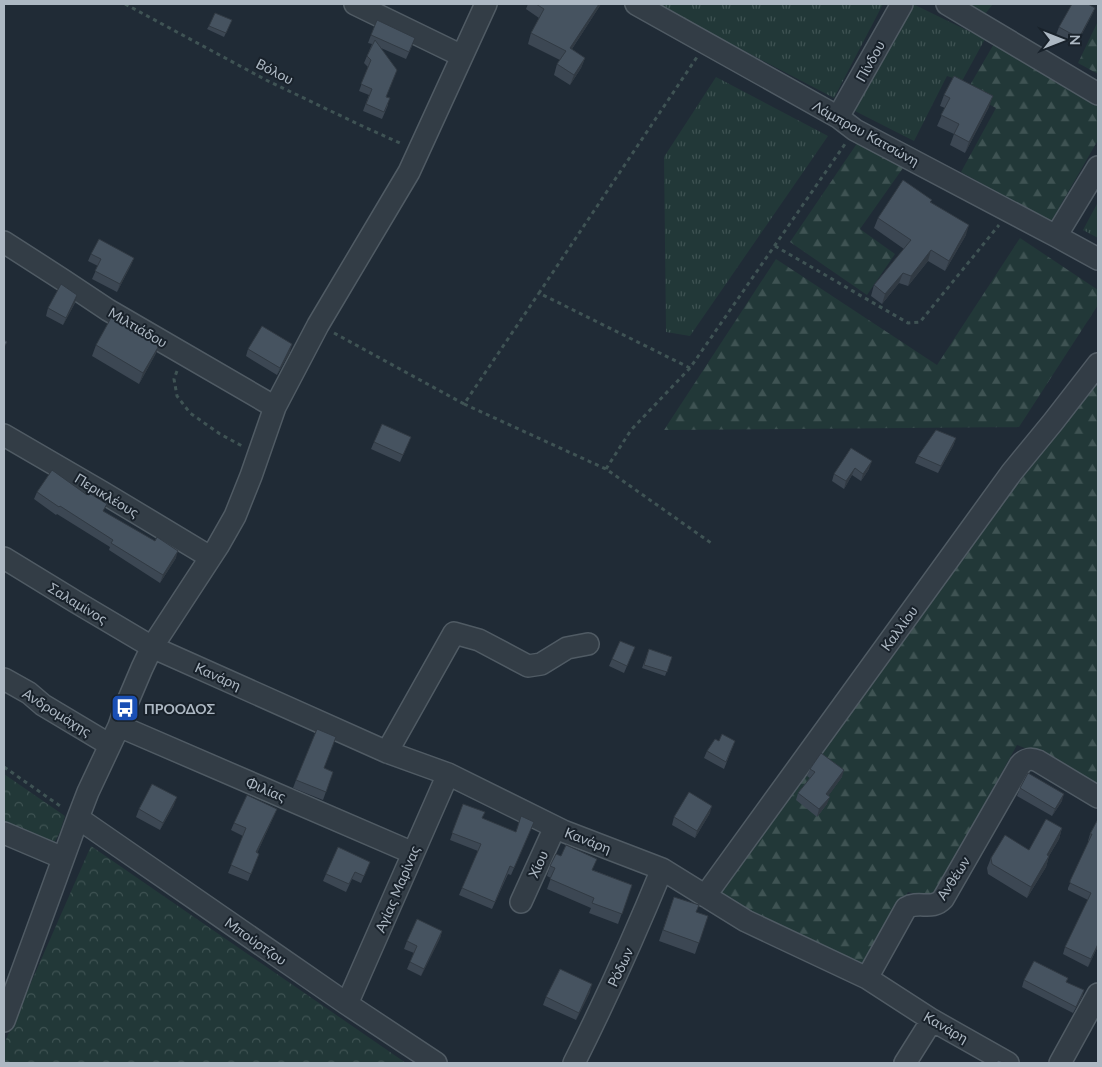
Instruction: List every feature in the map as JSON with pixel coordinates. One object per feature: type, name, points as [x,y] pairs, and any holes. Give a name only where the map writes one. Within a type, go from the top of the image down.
[{"type":"street","points":[[355,4],[462,56]]},
{"type":"street","points":[[4,1021],[88,792],[115,735],[142,668],[152,647],[218,546],[235,516],[275,407],[318,325],[409,172],[486,4]]},
{"type":"street","name":"Λάμπρου Κατσώνη","points":[[636,4],[838,117],[855,130],[1098,259]]},
{"type":"street","name":"Πίνδου","points":[[838,117],[902,4]]},
{"type":"street","points":[[947,4],[1098,94]]},
{"type":"street","points":[[1056,236],[1098,167]]},
{"type":"street","name":"Μιλτιάδου","points":[[4,242],[108,310],[275,407]]},
{"type":"street","name":"Καλλίου","points":[[705,896],[1012,472],[1098,364]]},
{"type":"street","name":"Περικλέους","points":[[4,435],[210,557]]},
{"type":"street","name":"Σαλαμίνος","points":[[4,558],[152,647]]},
{"type":"street","points":[[387,752],[454,633],[479,640],[528,666],[541,664],[567,648],[588,644]]},
{"type":"street","name":"Κανάρη","points":[[152,647],[387,752],[448,774],[563,831],[662,869],[746,921],[867,978],[932,1020],[1008,1063]]},
{"type":"street","name":"Ανδρομάχης","points":[[4,679],[29,693],[43,705],[115,735]]},
{"type":"street","name":"Φιλίας","points":[[115,735],[413,853]]},
{"type":"street","name":"Ανθέων","points":[[867,978],[906,908],[915,904],[935,905],[943,899],[1024,761],[1033,759],[1038,761],[1098,797]]},
{"type":"street","name":"Αγίας Μαρίνας","points":[[348,1004],[448,774]]},
{"type":"street","name":"Μπούρτζου","points":[[78,818],[436,1063]]},
{"type":"street","name":"Χίου","points":[[520,902],[555,827]]},
{"type":"street","points":[[4,833],[63,858]]},
{"type":"street","name":"Ρόδων","points":[[574,1063],[634,938],[662,869]]},
{"type":"street","points":[[1060,1063],[1098,994]]},
{"type":"street","points":[[905,1063],[932,1020]]},
{"type":"path","name":"Βόλου","points":[[125,4],[266,80],[419,151]]},
{"type":"path","points":[[464,404],[706,43]]},
{"type":"path","points":[[606,469],[631,430],[690,368],[855,130]]},
{"type":"path","points":[[774,246],[908,323],[920,322],[1010,212]]},
{"type":"path","points":[[539,293],[690,368]]},
{"type":"path","points":[[318,325],[464,404],[606,469],[711,543]]},
{"type":"path","points":[[185,354],[174,379],[177,396],[190,413],[220,434],[258,453]]},
{"type":"path","points":[[4,767],[78,818]]},
{"type":"green space","points":[[655,4],[883,4],[834,98]]},
{"type":"green space","points":[[913,4],[985,39],[962,81],[947,76],[914,141],[853,110]]},
{"type":"green space","points":[[970,4],[993,4],[985,14]]},
{"type":"green space","points":[[1098,21],[1098,74],[1078,63]]},
{"type":"green space","points":[[995,42],[1098,102],[1098,140],[1051,222],[961,172],[996,108],[966,92]]},
{"type":"green space","points":[[716,77],[828,136],[690,336],[666,332],[664,157]]},
{"type":"green space","points":[[860,139],[903,168],[860,229],[895,254],[867,295],[790,242]]},
{"type":"green space","points":[[1098,202],[1098,238],[1083,230]]},
{"type":"green space","points":[[1020,238],[1098,290],[1098,305],[1019,427],[664,430],[776,259],[937,365]]},
{"type":"green space","points":[[1098,373],[1098,789],[1030,750],[1017,745],[931,898],[908,892],[863,976],[714,894]]},
{"type":"green space","points":[[4,774],[65,816],[60,832],[52,847],[4,826]]},
{"type":"green space","points":[[91,846],[406,1063],[4,1063],[4,1044]]},
{"type":"building","points":[[536,4],[599,4],[570,48],[585,58],[574,75],[557,64],[566,51],[531,33],[544,9]]},
{"type":"building","points":[[1072,4],[1088,4],[1095,8],[1079,38],[1059,27]]},
{"type":"building","points":[[215,13],[232,20],[226,33],[209,26]]},
{"type":"building","points":[[377,20],[415,38],[409,52],[371,35]]},
{"type":"building","points":[[375,40],[397,70],[386,97],[390,98],[384,112],[366,104],[372,89],[361,84],[371,60],[367,56]]},
{"type":"building","points":[[954,76],[993,96],[969,142],[954,134],[959,124],[941,115],[950,98],[944,95]]},
{"type":"building","points":[[903,180],[932,200],[930,202],[969,225],[949,261],[931,250],[911,276],[903,273],[885,294],[874,285],[911,240],[878,218]]},
{"type":"building","points":[[99,239],[134,258],[120,284],[95,271],[101,259],[91,254]]},
{"type":"building","points":[[61,284],[77,295],[66,318],[48,308]]},
{"type":"building","points":[[112,316],[160,344],[143,373],[96,345]]},
{"type":"building","points":[[262,326],[292,344],[280,368],[248,349]]},
{"type":"building","points":[[382,424],[411,437],[403,455],[374,442]]},
{"type":"building","points":[[936,430],[956,438],[941,466],[918,456]]},
{"type":"building","points":[[851,448],[872,461],[863,474],[855,468],[846,481],[834,474]]},
{"type":"building","points":[[52,470],[87,495],[89,493],[107,504],[103,511],[155,541],[157,537],[178,551],[163,575],[111,543],[113,540],[37,492]]},
{"type":"building","points":[[620,641],[635,647],[627,666],[612,659]]},
{"type":"building","points":[[649,649],[672,657],[667,672],[644,665]]},
{"type":"building","points":[[317,729],[336,737],[324,768],[333,772],[326,792],[296,780]]},
{"type":"building","points":[[722,734],[735,741],[726,762],[707,751],[715,739],[719,741]]},
{"type":"building","points":[[821,753],[844,770],[826,794],[830,797],[819,809],[798,793],[815,772],[810,769]]},
{"type":"building","points":[[1028,773],[1064,794],[1055,809],[1020,788]]},
{"type":"building","points":[[152,784],[177,797],[163,823],[139,809]]},
{"type":"building","points":[[689,792],[712,806],[697,831],[674,817]]},
{"type":"building","points":[[247,795],[277,809],[256,852],[259,854],[251,874],[231,865],[246,828],[234,823]]},
{"type":"building","points":[[463,804],[485,812],[482,818],[516,832],[521,816],[534,822],[514,868],[510,866],[495,902],[462,888],[481,844],[452,833]]},
{"type":"building","points":[[1046,819],[1062,828],[1047,855],[1049,856],[1031,887],[992,864],[991,858],[1005,835],[1029,850]]},
{"type":"building","points":[[1098,819],[1098,944],[1091,959],[1065,947],[1091,893],[1070,883],[1070,881]]},
{"type":"building","points":[[566,845],[597,859],[592,870],[632,885],[622,914],[592,903],[594,898],[550,879],[555,868],[550,866],[556,854],[561,856]]},
{"type":"building","points":[[338,847],[370,862],[364,876],[355,872],[349,884],[326,874]]},
{"type":"building","points":[[674,897],[699,905],[696,912],[708,916],[699,943],[663,930]]},
{"type":"building","points":[[417,919],[442,931],[424,969],[410,962],[417,946],[407,941]]},
{"type":"building","points":[[1034,961],[1068,978],[1066,982],[1084,990],[1076,1007],[1024,980]]},
{"type":"building","points":[[560,969],[592,984],[579,1013],[546,997]]},
{"type":"place","name":"ΠΡΟΟΔΟΣ","points":[[125,708]]}]
